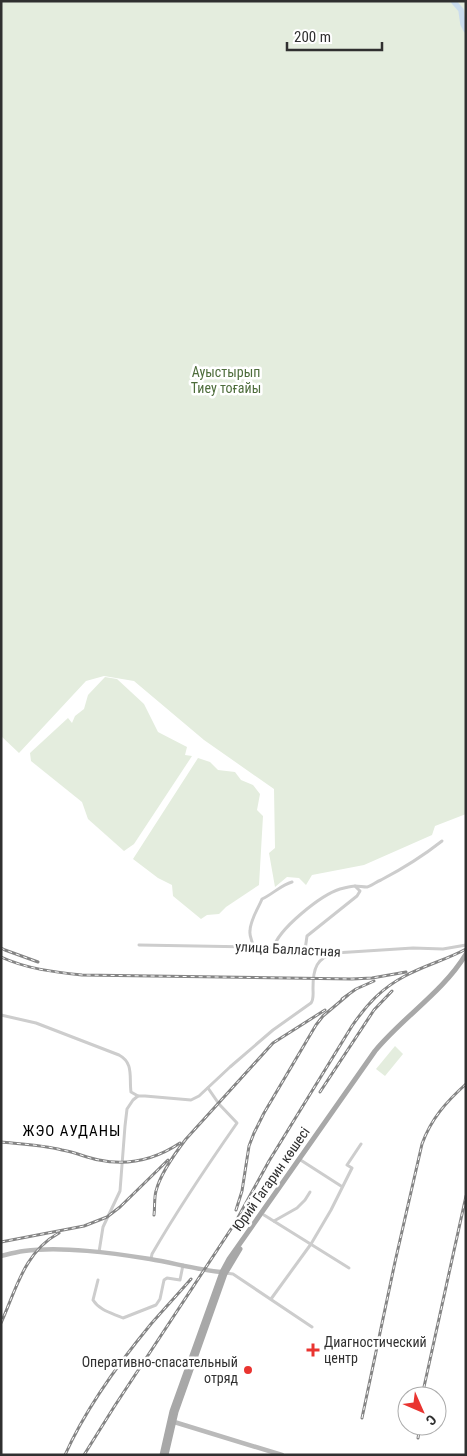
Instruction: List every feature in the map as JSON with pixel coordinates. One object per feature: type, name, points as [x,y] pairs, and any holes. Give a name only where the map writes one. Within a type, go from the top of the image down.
[{"type":"main road","name":"Юрий Гагарин көшесі","points":[[224,1273],[378,1047],[448,978],[465,957]]},
{"type":"main road","name":"Юрий Гагарин көшесі","points":[[162,1455],[224,1273],[301,1160]]},
{"type":"main road","name":"Юрий Гагарин көшесі","points":[[166,1455],[172,1421]]},
{"type":"street","points":[[273,948],[282,932],[323,897],[339,889],[355,886],[366,887],[394,873],[442,841]]},
{"type":"street","points":[[253,947],[249,932],[262,899],[285,884],[292,882]]},
{"type":"street","points":[[305,950],[308,936],[357,896],[360,891],[355,886]]},
{"type":"street","name":"улица Балластная","points":[[139,945],[253,947],[305,950],[323,954],[405,948],[443,949],[466,945]]},
{"type":"street","points":[[1,1015],[54,1029],[125,1058],[130,1069],[131,1092],[138,1096],[191,1100],[199,1096],[273,1030],[311,1004],[313,1001],[313,980],[317,967],[328,954],[336,953]]},
{"type":"street","points":[[150,1259],[207,1165],[237,1124],[218,1104],[208,1088]]},
{"type":"street","points":[[99,1252],[103,1227],[120,1192],[128,1108],[138,1096]]},
{"type":"street","points":[[271,1299],[311,1244],[331,1210],[341,1186],[352,1168],[347,1164],[361,1144]]},
{"type":"street","points":[[301,1160],[341,1186]]},
{"type":"street","points":[[274,1221],[297,1208],[310,1192]]},
{"type":"street","points":[[264,1214],[349,1268]]},
{"type":"street","points":[[1,1256],[37,1250],[99,1252],[233,1274],[312,1327]]},
{"type":"street","points":[[98,1280],[93,1300],[96,1305],[99,1309],[123,1318],[156,1305],[160,1299],[164,1280],[168,1278],[180,1280],[183,1265]]},
{"type":"street","points":[[172,1421],[282,1455]]},
{"type":"green space","name":"Ауыстырып Тиеу тоғайы","points":[[1,1],[466,1],[466,814],[435,826],[432,835],[364,865],[312,875],[306,885],[299,878],[287,877],[275,887],[269,853],[275,848],[274,789],[204,740],[134,681],[104,676],[86,681],[19,753],[1,736]]},
{"type":"green space","points":[[105,677],[117,679],[144,704],[158,732],[187,747],[185,755],[192,756],[134,844],[124,851],[88,819],[82,802],[31,761],[30,753],[68,718],[72,723],[75,716],[84,709],[88,695]]},
{"type":"green space","points":[[198,758],[210,762],[218,770],[235,772],[241,780],[253,785],[260,794],[257,810],[263,816],[259,885],[226,907],[219,914],[207,915],[201,919],[173,896],[172,885],[158,878],[133,859]]},
{"type":"green space","points":[[395,1046],[403,1054],[385,1076],[376,1069]]},
{"type":"waterway","points":[[453,1],[461,10],[466,30]]},
{"type":"railway","points":[[1,948],[38,962]]},
{"type":"railway","points":[[84,1455],[235,1223],[269,1161],[358,1018],[369,1004],[389,986],[413,972],[466,949]]},
{"type":"railway","points":[[1,957],[31,967],[82,975],[352,979],[372,978],[406,972]]},
{"type":"railway","points":[[342,999],[356,989],[374,981]]},
{"type":"railway","points":[[320,1092],[374,1010],[392,991]]},
{"type":"railway","points":[[236,1210],[242,1191],[249,1146],[264,1113],[316,1025],[323,1016],[348,995]]},
{"type":"railway","points":[[154,1215],[158,1185],[169,1164],[186,1139],[273,1043],[325,1010]]},
{"type":"railway","points":[[362,1418],[422,1144],[440,1111],[466,1084]]},
{"type":"railway","points":[[1,1142],[47,1147],[110,1162],[141,1160],[171,1149],[180,1143]]},
{"type":"railway","points":[[1,1242],[84,1226],[107,1217],[120,1207],[168,1160]]},
{"type":"railway","points":[[424,1386],[466,1196]]},
{"type":"railway","points":[[1,1323],[29,1261],[37,1250],[59,1233]]},
{"type":"railway","points":[[65,1455],[93,1403],[115,1371],[151,1324],[191,1279]]},
{"type":"place","name":"Диагностический центр","points":[[313,1350]]},
{"type":"place","name":"Оперативно-спасательный отряд","points":[[248,1370]]},
{"type":"district","name":"ЖЭО АУДАНЫ","points":[[72,1131]]}]
